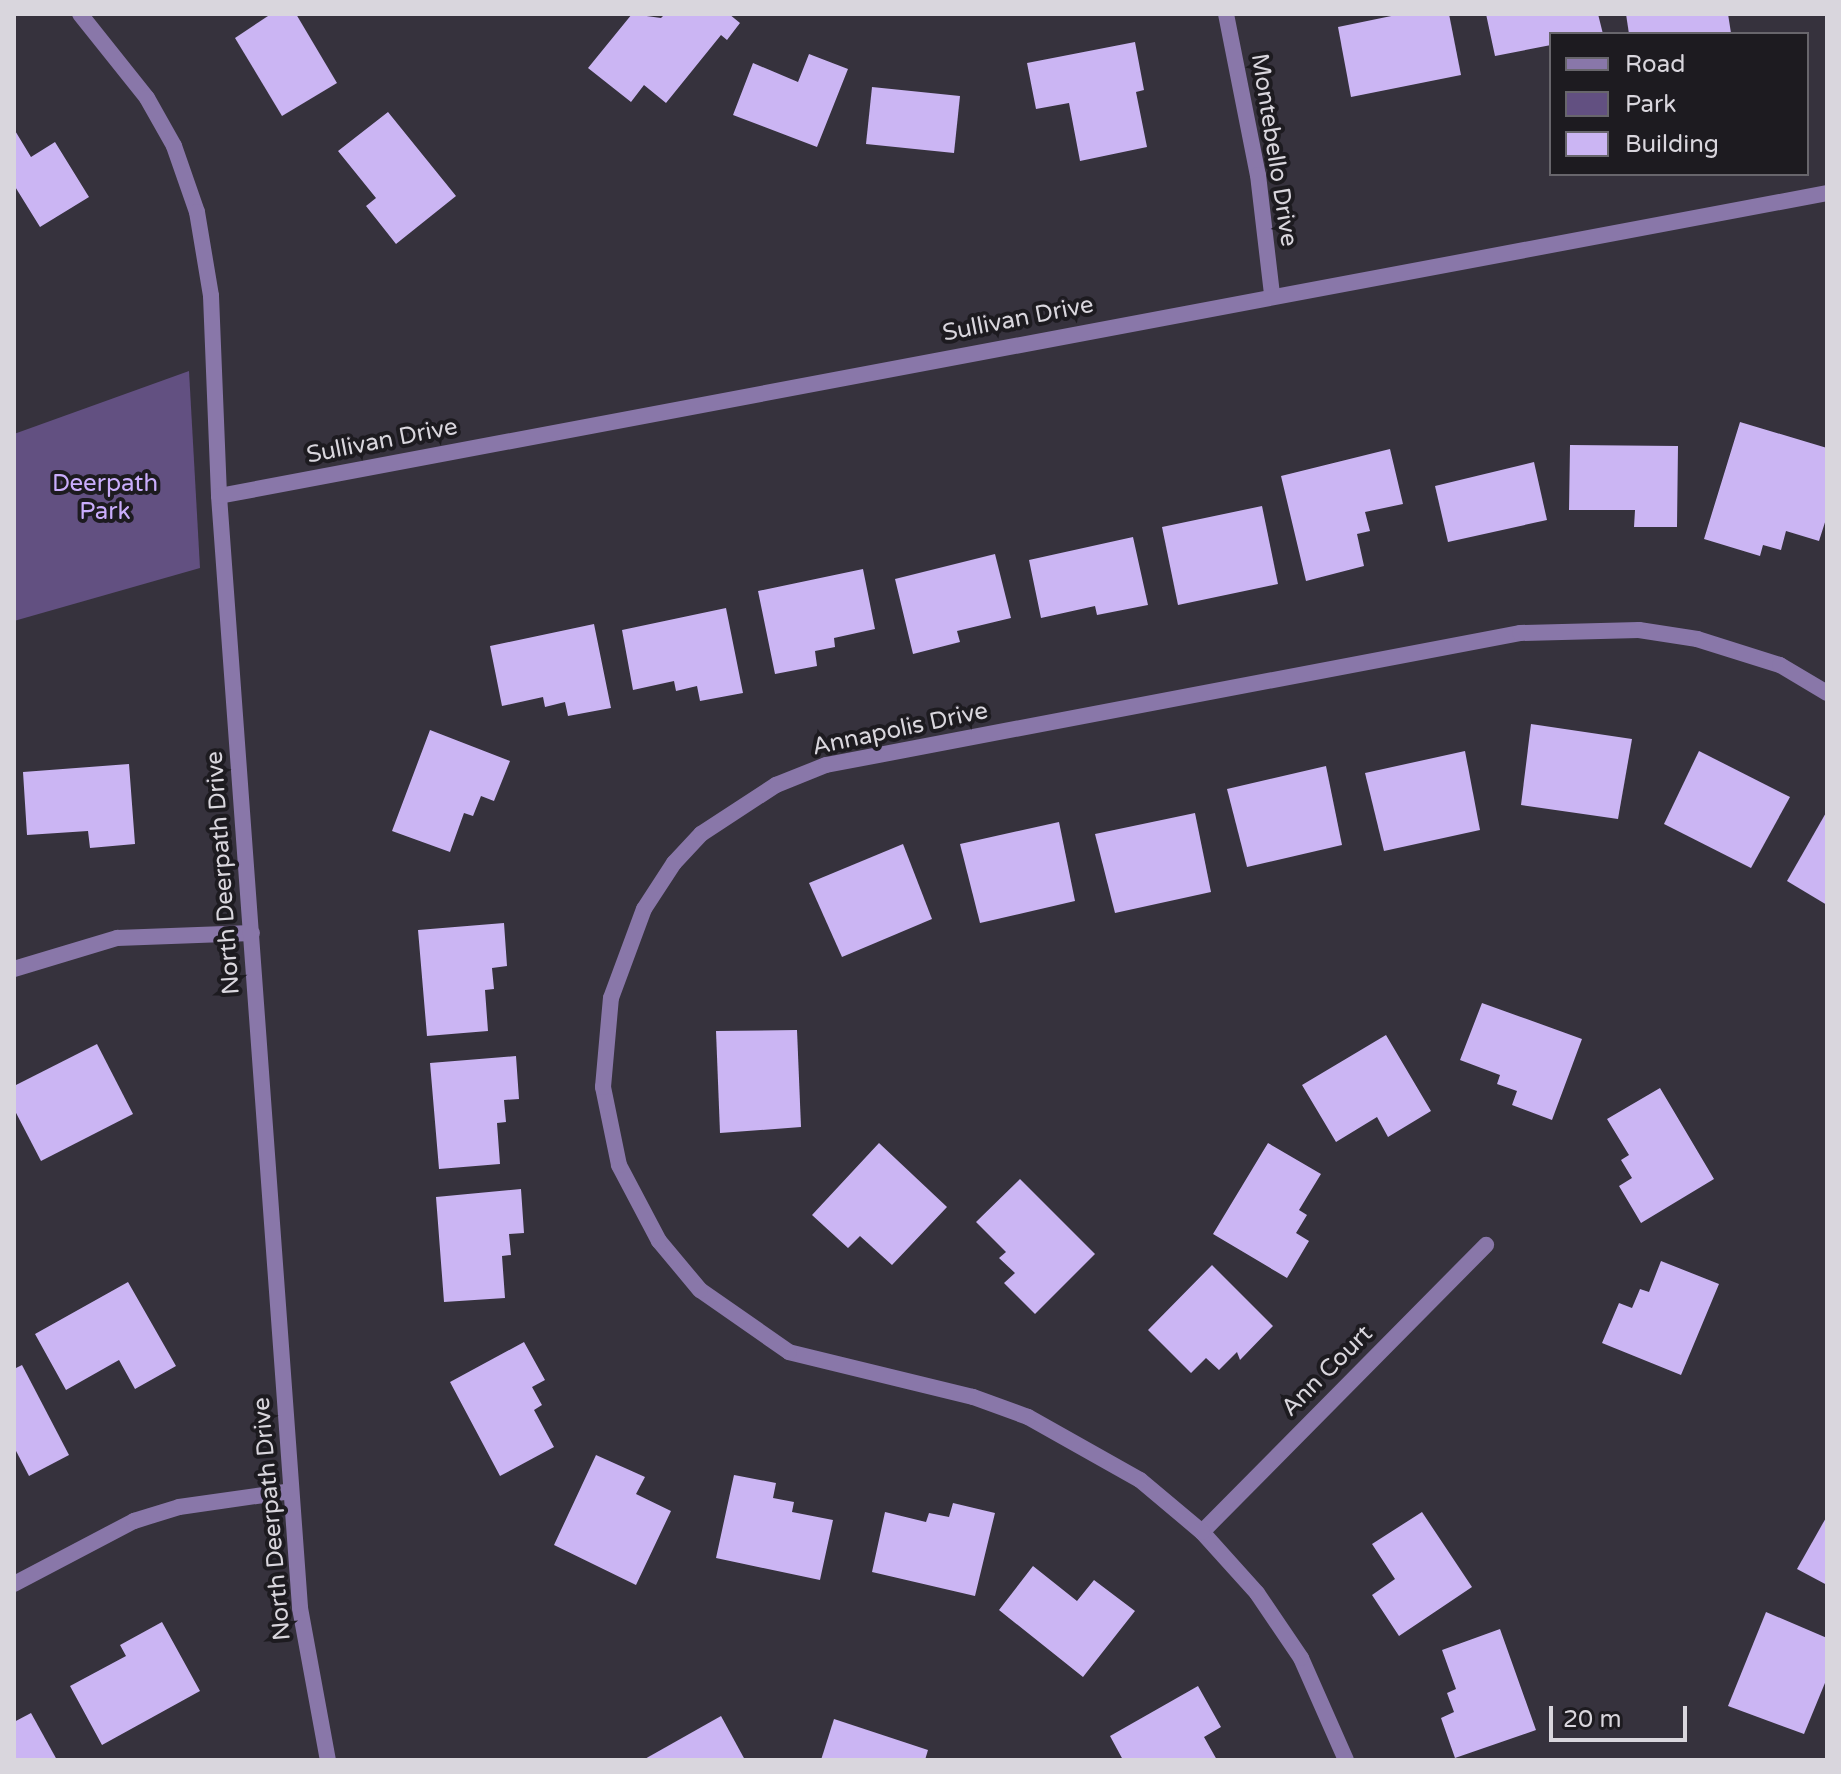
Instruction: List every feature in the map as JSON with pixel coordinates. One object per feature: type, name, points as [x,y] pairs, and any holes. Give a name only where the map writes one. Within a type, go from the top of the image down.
[{"type":"street","name":"North Deerpath Drive","points":[[80,14],[147,98],[174,146],[197,212],[211,296],[219,496],[300,1608],[328,1760]]},
{"type":"street","name":"Montebello Drive","points":[[1226,14],[1258,175],[1272,295]]},
{"type":"street","name":"Sullivan Drive","points":[[219,496],[1272,295],[1827,193]]},
{"type":"street","name":"Annapolis Drive","points":[[1346,1760],[1301,1658],[1257,1593],[1202,1532],[1140,1480],[1028,1417],[973,1397],[789,1352],[700,1290],[659,1241],[619,1165],[603,1087],[611,998],[644,909],[674,863],[701,834],[776,785],[826,765],[1520,633],[1639,630],[1697,639],[1780,665],[1827,693]]},
{"type":"street","points":[[14,969],[117,938],[252,933]]},
{"type":"street","name":"Ann Court","points":[[1202,1532],[1486,1245]]},
{"type":"street","points":[[14,1584],[134,1521],[179,1507],[291,1491]]},
{"type":"green space","name":"Deerpath Park","points":[[189,371],[200,568],[14,621],[14,434]]},
{"type":"building","points":[[271,14],[296,14],[337,83],[282,116],[235,38]]},
{"type":"building","points":[[632,14],[661,18],[665,14],[729,14],[740,23],[727,40],[721,35],[666,103],[644,85],[631,102],[588,68]]},
{"type":"building","points":[[1401,14],[1449,14],[1461,75],[1351,97],[1338,27]]},
{"type":"building","points":[[1486,14],[1598,14],[1602,32],[1549,32],[1549,45],[1495,56]]},
{"type":"building","points":[[1626,14],[1728,14],[1731,32],[1629,32]]},
{"type":"building","points":[[1135,42],[1144,90],[1136,92],[1147,147],[1080,161],[1069,103],[1036,109],[1027,63]]},
{"type":"building","points":[[809,54],[848,69],[817,147],[733,115],[753,63],[798,82]]},
{"type":"building","points":[[872,87],[960,96],[954,153],[866,144]]},
{"type":"building","points":[[388,112],[456,196],[396,244],[366,206],[376,198],[338,151]]},
{"type":"building","points":[[14,129],[31,157],[55,142],[89,197],[40,227],[14,185]]},
{"type":"building","points":[[1740,422],[1827,448],[1827,516],[1819,541],[1786,531],[1781,550],[1763,545],[1760,556],[1704,539]]},
{"type":"building","points":[[1570,445],[1678,446],[1677,527],[1634,527],[1635,510],[1569,510]]},
{"type":"building","points":[[1390,449],[1403,504],[1365,512],[1370,531],[1357,534],[1364,566],[1306,581],[1281,476]]},
{"type":"building","points":[[1534,462],[1547,520],[1448,542],[1435,486]]},
{"type":"building","points":[[1262,506],[1278,584],[1178,605],[1162,527]]},
{"type":"building","points":[[1133,537],[1148,605],[1097,615],[1095,606],[1041,618],[1029,560]]},
{"type":"building","points":[[995,554],[1011,618],[957,631],[960,642],[913,654],[895,579]]},
{"type":"building","points":[[863,569],[875,629],[834,638],[835,647],[815,651],[817,666],[775,674],[758,591]]},
{"type":"building","points":[[726,608],[743,693],[700,701],[697,686],[676,691],[674,681],[633,690],[622,630]]},
{"type":"building","points":[[594,624],[611,708],[568,716],[565,702],[545,707],[543,697],[502,706],[490,646]]},
{"type":"building","points":[[1531,724],[1632,739],[1618,819],[1521,805]]},
{"type":"building","points":[[430,730],[510,761],[494,801],[481,796],[473,816],[464,813],[450,852],[392,831]]},
{"type":"building","points":[[1465,751],[1480,830],[1384,851],[1365,773]]},
{"type":"building","points":[[1699,751],[1790,797],[1751,868],[1664,824]]},
{"type":"building","points":[[129,764],[135,844],[90,848],[88,831],[27,835],[23,772]]},
{"type":"building","points":[[1326,766],[1342,845],[1247,867],[1227,789]]},
{"type":"building","points":[[1827,811],[1827,905],[1787,881]]},
{"type":"building","points":[[1195,813],[1211,892],[1115,913],[1095,834]]},
{"type":"building","points":[[1059,822],[1075,901],[980,923],[960,844]]},
{"type":"building","points":[[903,844],[932,919],[842,957],[809,883]]},
{"type":"building","points":[[504,923],[507,966],[492,968],[494,989],[485,990],[488,1031],[427,1036],[418,930]]},
{"type":"building","points":[[1482,1003],[1582,1039],[1552,1120],[1512,1105],[1517,1091],[1497,1084],[1500,1075],[1460,1060]]},
{"type":"building","points":[[797,1030],[801,1127],[720,1133],[716,1031]]},
{"type":"building","points":[[1386,1035],[1431,1111],[1388,1137],[1377,1117],[1336,1142],[1302,1085]]},
{"type":"building","points":[[97,1044],[133,1114],[41,1161],[14,1109],[14,1086]]},
{"type":"building","points":[[516,1056],[519,1099],[504,1100],[506,1122],[497,1123],[500,1164],[439,1169],[430,1063]]},
{"type":"building","points":[[1660,1088],[1714,1179],[1641,1223],[1619,1186],[1632,1178],[1621,1160],[1629,1155],[1607,1119]]},
{"type":"building","points":[[879,1143],[947,1207],[892,1265],[860,1236],[848,1248],[812,1215]]},
{"type":"building","points":[[1268,1143],[1321,1174],[1299,1210],[1307,1215],[1296,1233],[1309,1241],[1287,1278],[1213,1234]]},
{"type":"building","points":[[1020,1179],[1095,1254],[1035,1314],[1004,1283],[1015,1273],[999,1258],[1006,1252],[976,1222]]},
{"type":"building","points":[[521,1189],[524,1233],[509,1234],[511,1255],[502,1256],[505,1298],[444,1302],[436,1197]]},
{"type":"building","points":[[1661,1261],[1719,1284],[1681,1375],[1602,1343],[1619,1303],[1632,1308],[1640,1289],[1649,1292]]},
{"type":"building","points":[[1212,1265],[1273,1326],[1240,1360],[1237,1352],[1219,1370],[1206,1358],[1191,1373],[1148,1330]]},
{"type":"building","points":[[128,1282],[176,1366],[135,1389],[119,1360],[66,1390],[35,1334]]},
{"type":"building","points":[[524,1342],[545,1380],[532,1387],[542,1405],[534,1410],[554,1447],[500,1476],[450,1382]]},
{"type":"building","points":[[22,1365],[69,1455],[29,1476],[14,1447],[14,1369]]},
{"type":"building","points":[[596,1455],[645,1477],[636,1494],[671,1511],[636,1585],[554,1545]]},
{"type":"building","points":[[734,1475],[776,1483],[773,1498],[794,1502],[792,1512],[833,1520],[820,1580],[716,1558]]},
{"type":"building","points":[[953,1503],[995,1513],[975,1596],[872,1572],[885,1512],[926,1522],[929,1513],[949,1517]]},
{"type":"building","points":[[1422,1512],[1472,1587],[1399,1636],[1372,1595],[1395,1579],[1372,1544]]},
{"type":"building","points":[[1827,1516],[1827,1585],[1797,1569]]},
{"type":"building","points":[[1033,1566],[1077,1601],[1094,1580],[1135,1611],[1083,1677],[999,1610]]},
{"type":"building","points":[[1766,1612],[1827,1638],[1827,1678],[1804,1734],[1728,1706]]},
{"type":"building","points":[[162,1622],[200,1691],[102,1745],[70,1686],[126,1656],[120,1645]]},
{"type":"building","points":[[1500,1629],[1536,1730],[1455,1758],[1441,1718],[1454,1712],[1447,1693],[1456,1689],[1442,1650]]},
{"type":"building","points":[[1198,1686],[1221,1727],[1204,1737],[1217,1760],[1123,1760],[1110,1736]]},
{"type":"building","points":[[31,1713],[57,1760],[14,1760],[14,1722]]},
{"type":"building","points":[[721,1716],[745,1760],[643,1760]]},
{"type":"building","points":[[834,1719],[928,1750],[925,1760],[821,1760]]}]
